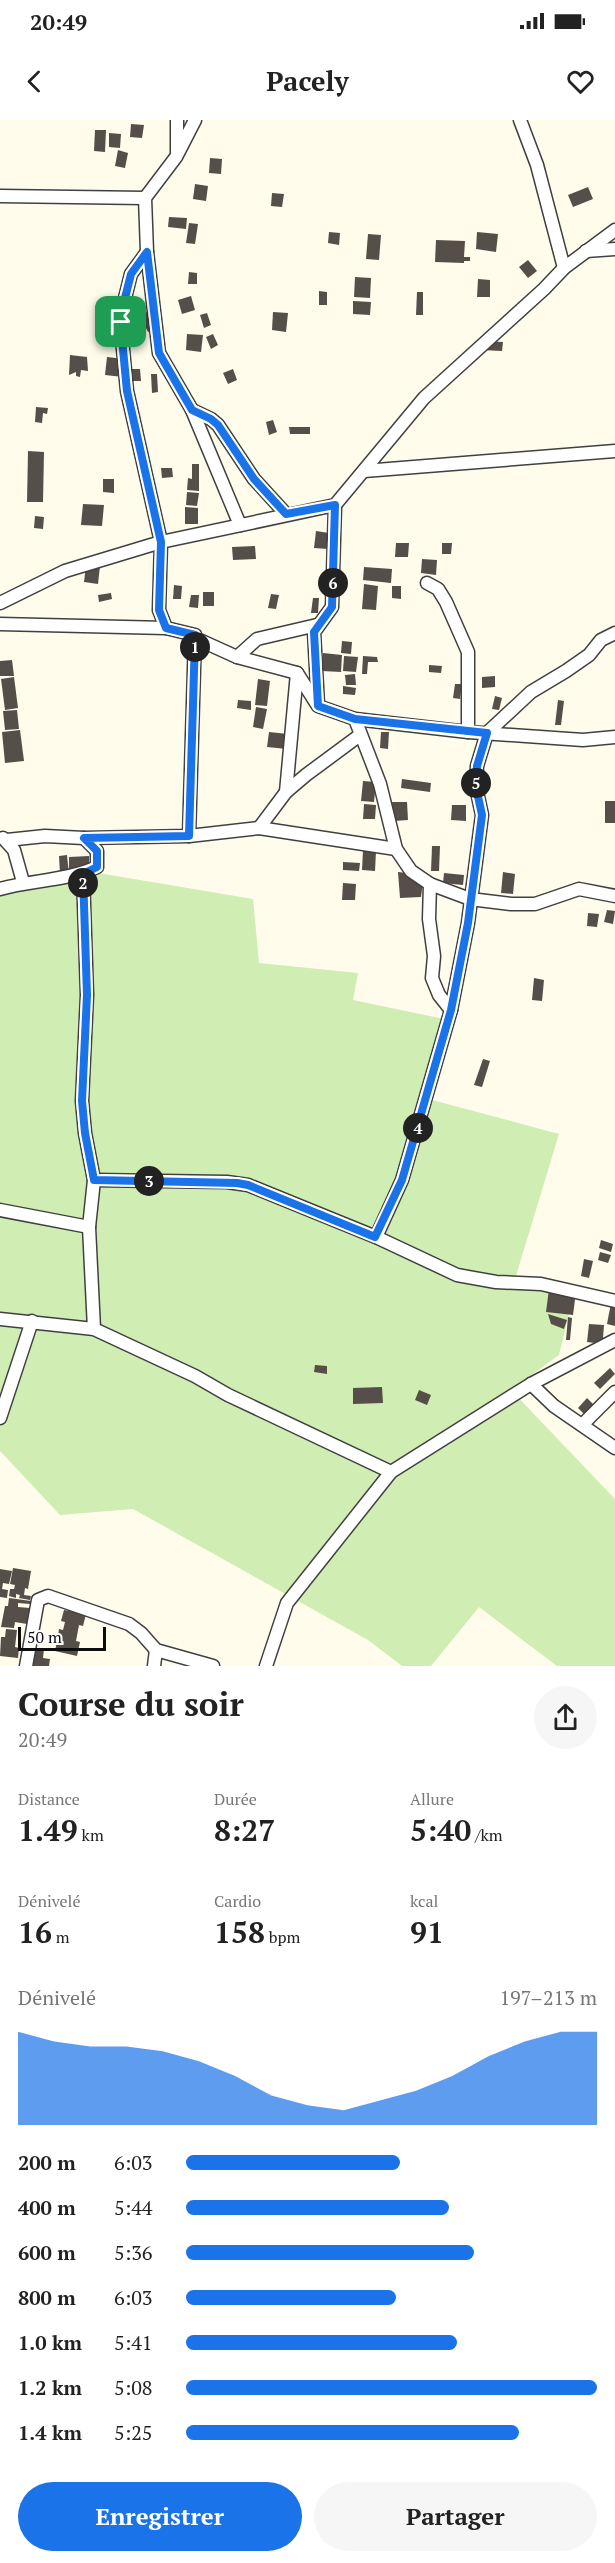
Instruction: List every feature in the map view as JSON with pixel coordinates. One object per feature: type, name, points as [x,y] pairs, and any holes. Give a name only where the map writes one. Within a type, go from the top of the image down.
[{"type":"street","points":[[176,157],[177,120]]},
{"type":"street","points":[[195,120],[176,157],[145,198],[147,252],[159,353],[192,410],[240,525]]},
{"type":"street","points":[[520,120],[537,165],[564,268]]},
{"type":"street","points":[[0,196],[145,198]]},
{"type":"street","points":[[237,657],[257,639],[317,625],[328,615],[332,607],[335,505],[424,398],[564,268],[615,230]]},
{"type":"street","points":[[584,252],[615,249]]},
{"type":"street","points":[[147,252],[131,274],[124,302],[122,339],[127,391],[161,542],[159,610],[166,628]]},
{"type":"street","points":[[192,410],[218,425],[254,479],[286,514]]},
{"type":"street","points":[[364,471],[615,451]]},
{"type":"street","points":[[0,603],[65,571],[161,542],[335,505]]},
{"type":"street","points":[[427,583],[438,589],[446,602],[468,652],[468,732]]},
{"type":"street","points":[[0,624],[166,628],[195,635],[195,638],[237,657],[297,673],[318,706],[355,719],[468,732],[583,740],[615,737]]},
{"type":"street","points":[[317,625],[314,639],[318,706]]},
{"type":"street","points":[[375,1237],[402,1180],[451,1010],[482,815],[476,787],[477,766],[487,733],[531,692],[589,655],[601,640],[615,633]]},
{"type":"street","points":[[189,836],[195,638]]},
{"type":"street","points":[[286,792],[297,673]]},
{"type":"street","points":[[355,719],[380,784],[396,849],[411,871],[430,884],[470,899],[535,904],[579,889],[615,897]]},
{"type":"street","points":[[259,828],[286,792],[360,735]]},
{"type":"street","points":[[4,838],[189,836],[259,828],[396,849]]},
{"type":"street","points":[[4,838],[14,850],[23,882]]},
{"type":"street","points":[[0,889],[23,882],[83,874],[97,867],[97,851],[84,838]]},
{"type":"street","points":[[83,874],[87,995],[82,1101],[85,1133],[94,1180],[89,1227],[94,1329]]},
{"type":"street","points":[[430,884],[429,919],[434,956],[432,978],[439,995],[451,1010]]},
{"type":"street","points":[[94,1180],[248,1185],[375,1237],[457,1275],[496,1282],[541,1284],[615,1301]]},
{"type":"street","points":[[0,1210],[89,1227]]},
{"type":"street","points":[[0,1319],[94,1329],[391,1472]]},
{"type":"street","points":[[0,1418],[32,1321]]},
{"type":"street","points":[[266,1666],[287,1603],[391,1472],[531,1384],[615,1341]]},
{"type":"street","points":[[531,1384],[554,1406],[615,1448]]},
{"type":"street","points":[[582,1425],[615,1392]]},
{"type":"street","points":[[26,1666],[39,1600],[48,1596],[129,1624],[141,1633],[156,1650],[213,1666]]},
{"type":"street","points":[[154,1666],[156,1650]]},
{"type":"green space","points":[[92,872],[253,899],[259,963],[358,973],[353,1000],[444,1019],[421,1097],[559,1134],[515,1279],[574,1293],[559,1355],[511,1390],[615,1499],[615,1666],[557,1666],[479,1607],[431,1666],[402,1666],[368,1640],[133,1509],[60,1515],[0,1451],[0,894]]},
{"type":"building","points":[[131,124],[144,125],[142,138],[130,137]]},
{"type":"building","points":[[95,130],[106,130],[105,152],[94,151]]},
{"type":"building","points":[[109,133],[121,134],[120,148],[109,147]]},
{"type":"building","points":[[118,150],[128,153],[125,168],[115,166]]},
{"type":"building","points":[[210,158],[222,159],[221,174],[209,173]]},
{"type":"building","points":[[195,184],[208,186],[206,201],[193,199]]},
{"type":"building","points":[[588,187],[593,199],[573,207],[568,195]]},
{"type":"building","points":[[272,193],[284,194],[282,207],[271,206]]},
{"type":"building","points":[[169,217],[187,218],[186,229],[168,227]]},
{"type":"building","points":[[189,223],[198,224],[195,244],[186,243]]},
{"type":"building","points":[[329,232],[340,233],[339,245],[328,243]]},
{"type":"building","points":[[477,232],[498,234],[496,252],[476,249]]},
{"type":"building","points":[[368,234],[381,235],[379,260],[366,259]]},
{"type":"building","points":[[436,240],[465,241],[464,257],[470,257],[470,261],[464,261],[464,263],[435,262]]},
{"type":"building","points":[[528,260],[537,271],[528,278],[519,267]]},
{"type":"building","points":[[189,272],[197,273],[197,284],[188,284]]},
{"type":"building","points":[[355,277],[371,278],[370,298],[354,297]]},
{"type":"building","points":[[478,279],[490,280],[490,297],[477,297]]},
{"type":"building","points":[[319,291],[327,292],[327,305],[319,305]]},
{"type":"building","points":[[417,292],[423,292],[423,315],[416,315]]},
{"type":"building","points":[[191,296],[195,310],[182,314],[178,300]]},
{"type":"building","points":[[353,301],[371,302],[370,315],[353,314]]},
{"type":"building","points":[[147,312],[155,329],[148,332],[140,316]]},
{"type":"building","points":[[273,312],[288,313],[286,332],[272,330]]},
{"type":"building","points":[[207,313],[211,325],[204,328],[200,315]]},
{"type":"building","points":[[187,334],[203,335],[201,352],[186,350]]},
{"type":"building","points":[[213,334],[218,345],[211,349],[206,337]]},
{"type":"building","points":[[481,341],[503,342],[502,351],[480,350]]},
{"type":"building","points":[[70,355],[87,357],[88,371],[81,370],[80,377],[76,376],[76,372],[69,375]]},
{"type":"building","points":[[107,357],[125,359],[123,377],[105,375]]},
{"type":"building","points":[[126,369],[140,369],[141,381],[127,381]]},
{"type":"building","points":[[233,369],[237,380],[228,384],[223,373]]},
{"type":"building","points":[[151,374],[157,374],[158,392],[152,393]]},
{"type":"building","points":[[36,407],[48,408],[47,414],[43,413],[42,423],[35,422]]},
{"type":"building","points":[[273,420],[277,432],[269,435],[266,422]]},
{"type":"building","points":[[289,427],[310,427],[310,434],[290,434]]},
{"type":"building","points":[[28,451],[44,452],[43,502],[27,502]]},
{"type":"building","points":[[192,464],[199,464],[199,491],[187,490],[188,478],[192,479]]},
{"type":"building","points":[[161,468],[172,468],[173,477],[162,478]]},
{"type":"building","points":[[103,479],[114,479],[114,493],[103,492]]},
{"type":"building","points":[[187,492],[199,493],[197,506],[186,505]]},
{"type":"building","points":[[83,504],[104,505],[102,526],[81,525]]},
{"type":"building","points":[[185,507],[198,508],[198,524],[185,524]]},
{"type":"building","points":[[35,516],[44,517],[43,529],[34,528]]},
{"type":"building","points":[[316,531],[329,533],[328,549],[314,548]]},
{"type":"building","points":[[396,543],[409,543],[408,557],[395,557]]},
{"type":"building","points":[[442,543],[452,543],[451,554],[442,554]]},
{"type":"building","points":[[255,546],[256,559],[233,560],[232,547]]},
{"type":"building","points":[[422,559],[437,560],[436,575],[421,573]]},
{"type":"building","points":[[86,565],[100,566],[98,584],[84,582]]},
{"type":"building","points":[[364,567],[392,569],[391,583],[363,580]]},
{"type":"building","points":[[364,584],[378,586],[376,610],[362,609]]},
{"type":"building","points":[[174,585],[182,586],[181,599],[173,599]]},
{"type":"building","points":[[392,586],[401,586],[401,599],[392,598]]},
{"type":"building","points":[[203,592],[214,592],[214,606],[203,606]]},
{"type":"building","points":[[111,593],[112,599],[99,602],[98,595]]},
{"type":"building","points":[[271,594],[279,595],[276,609],[268,608]]},
{"type":"building","points":[[191,595],[199,595],[198,608],[189,607]]},
{"type":"building","points":[[313,598],[319,598],[318,613],[311,613]]},
{"type":"building","points":[[342,641],[352,642],[351,654],[341,653]]},
{"type":"building","points":[[323,653],[342,655],[341,672],[322,671]]},
{"type":"building","points":[[344,656],[358,657],[356,672],[343,671]]},
{"type":"building","points":[[363,656],[377,657],[378,662],[368,662],[367,674],[362,674]]},
{"type":"building","points":[[12,660],[14,676],[0,676],[0,661]]},
{"type":"building","points":[[429,665],[442,666],[441,673],[429,672]]},
{"type":"building","points":[[355,674],[356,685],[346,685],[345,675]]},
{"type":"building","points":[[495,676],[495,687],[482,688],[482,677]]},
{"type":"building","points":[[14,677],[18,708],[5,710],[1,679]]},
{"type":"building","points":[[258,679],[270,681],[267,706],[255,705]]},
{"type":"building","points":[[455,684],[462,684],[460,699],[453,698]]},
{"type":"building","points":[[343,686],[356,688],[355,695],[343,694]]},
{"type":"building","points":[[495,696],[502,698],[499,710],[492,709]]},
{"type":"building","points":[[238,700],[251,701],[251,710],[237,708]]},
{"type":"building","points":[[558,700],[564,701],[561,725],[555,725]]},
{"type":"building","points":[[256,707],[267,709],[263,729],[253,727]]},
{"type":"building","points":[[17,710],[19,729],[5,730],[3,711]]},
{"type":"building","points":[[20,730],[24,761],[5,763],[2,732]]},
{"type":"building","points":[[269,732],[288,734],[287,749],[267,747]]},
{"type":"building","points":[[381,732],[389,732],[388,749],[380,748]]},
{"type":"building","points":[[402,779],[431,783],[430,792],[401,788]]},
{"type":"building","points":[[363,781],[376,782],[374,802],[361,801]]},
{"type":"building","points":[[605,801],[615,801],[615,823],[605,823]]},
{"type":"building","points":[[392,802],[407,802],[408,820],[394,821]]},
{"type":"building","points":[[364,804],[376,805],[375,819],[363,819]]},
{"type":"building","points":[[452,805],[466,805],[466,821],[451,820]]},
{"type":"building","points":[[432,846],[440,846],[439,871],[431,871]]},
{"type":"building","points":[[363,850],[376,851],[375,871],[362,870]]},
{"type":"building","points":[[67,855],[69,874],[60,874],[59,856]]},
{"type":"building","points":[[89,856],[89,869],[69,870],[69,857]]},
{"type":"building","points":[[343,862],[360,863],[359,871],[343,870]]},
{"type":"building","points":[[398,872],[424,875],[421,897],[400,898]]},
{"type":"building","points":[[503,872],[515,874],[513,894],[501,893]]},
{"type":"building","points":[[444,873],[464,875],[463,885],[443,883]]},
{"type":"building","points":[[343,883],[356,884],[355,900],[342,900]]},
{"type":"building","points":[[607,910],[615,911],[613,924],[604,922]]},
{"type":"building","points":[[588,913],[599,914],[597,927],[587,926]]},
{"type":"building","points":[[534,978],[544,980],[542,1001],[532,1000]]},
{"type":"building","points":[[483,1059],[490,1061],[482,1087],[474,1085]]},
{"type":"building","points":[[601,1240],[613,1244],[611,1252],[599,1248]]},
{"type":"building","points":[[600,1252],[611,1255],[608,1263],[598,1260]]},
{"type":"building","points":[[584,1259],[593,1261],[589,1278],[581,1276]]},
{"type":"building","points":[[549,1289],[576,1292],[573,1315],[546,1312]]},
{"type":"building","points":[[611,1303],[615,1304],[615,1326],[607,1324]]},
{"type":"building","points":[[548,1314],[567,1320],[564,1329],[551,1324]]},
{"type":"building","points":[[568,1317],[572,1318],[570,1340],[566,1340]]},
{"type":"building","points":[[589,1324],[604,1325],[603,1338],[595,1343],[587,1342]]},
{"type":"building","points":[[315,1365],[327,1366],[327,1374],[314,1372]]},
{"type":"building","points":[[610,1368],[615,1374],[600,1389],[594,1383]]},
{"type":"building","points":[[382,1387],[383,1403],[353,1404],[353,1388]]},
{"type":"building","points":[[419,1390],[431,1395],[427,1405],[415,1400]]},
{"type":"building","points":[[587,1398],[594,1405],[585,1415],[578,1408]]},
{"type":"building","points":[[13,1568],[31,1571],[28,1589],[25,1588],[24,1595],[31,1596],[30,1600],[19,1598],[20,1595],[16,1594],[16,1598],[9,1596],[10,1589],[14,1589],[15,1585],[10,1584]]},
{"type":"building","points":[[0,1569],[12,1571],[9,1584],[3,1583],[2,1589],[8,1590],[7,1598],[0,1597]]},
{"type":"building","points":[[9,1598],[31,1601],[30,1604],[18,1603],[18,1607],[30,1608],[27,1624],[15,1622],[14,1628],[1,1627]]},
{"type":"building","points":[[64,1610],[86,1614],[83,1626],[79,1625],[76,1641],[80,1642],[77,1656],[55,1651],[57,1641],[60,1642],[61,1637],[58,1636],[59,1629],[63,1630],[65,1622],[61,1621]]},
{"type":"building","points":[[6,1629],[17,1630],[15,1647],[19,1648],[18,1658],[0,1656],[1,1637],[5,1637]]},
{"type":"building","points":[[34,1648],[44,1649],[43,1658],[50,1659],[49,1666],[31,1666]]},
{"type":"route","points":[[147,252],[159,353],[192,410],[218,425],[254,479],[286,514],[335,505],[332,607],[314,632],[318,706],[355,719],[487,733],[477,766],[476,787],[482,815],[477,836],[468,923],[451,1010],[402,1180],[375,1237],[248,1185],[94,1180],[85,1133],[82,1101],[87,995],[83,874],[97,867],[97,851],[84,838],[189,836],[195,635],[166,628],[159,610],[161,542],[127,391],[121,322],[131,274],[147,252]]}]
